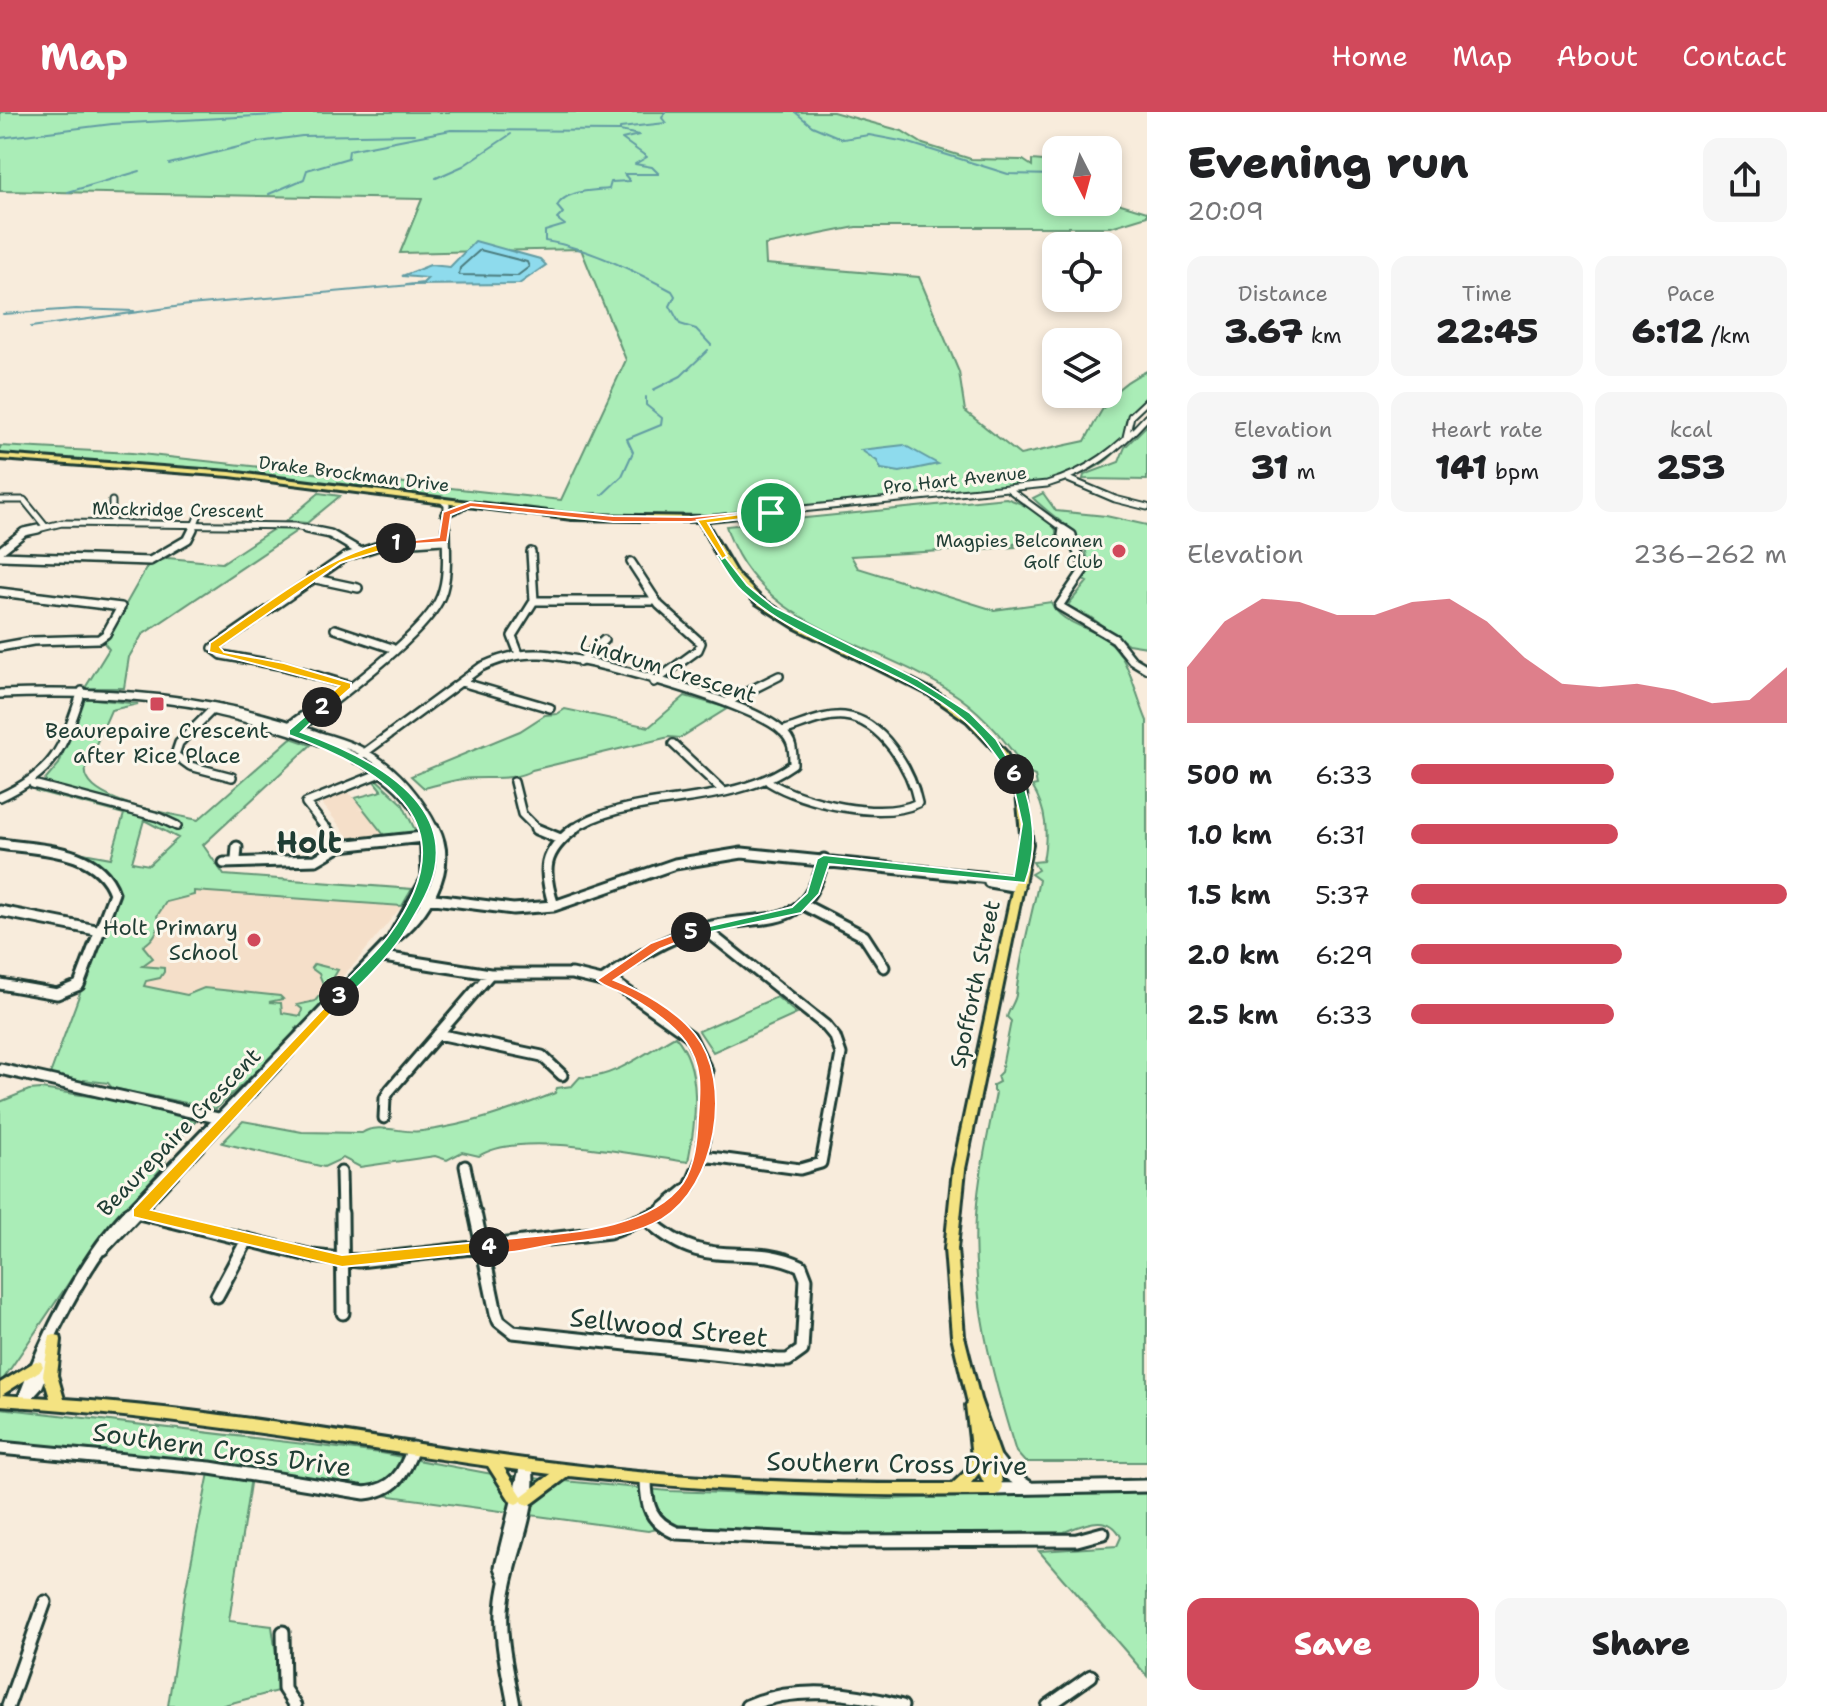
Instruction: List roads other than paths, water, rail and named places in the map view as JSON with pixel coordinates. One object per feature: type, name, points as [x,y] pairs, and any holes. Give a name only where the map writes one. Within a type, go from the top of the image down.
[{"type":"main road","name":"Drake Brockman Drive","points":[[0,457],[203,472],[599,519],[705,519]]},
{"type":"main road","points":[[426,499],[443,514],[470,504]]},
{"type":"main road","name":"Spofforth Street","points":[[705,519],[711,524],[715,541],[735,578],[770,609],[931,692],[966,716],[992,741],[1012,769],[1026,805],[1027,844],[954,1192],[952,1264],[958,1336],[986,1455],[983,1472],[995,1489]]},
{"type":"main road","points":[[57,1335],[50,1375],[59,1404]]},
{"type":"main road","points":[[0,1390],[36,1366]]},
{"type":"main road","name":"Southern Cross Drive","points":[[0,1400],[193,1416],[527,1465],[646,1478],[821,1488],[995,1489]]},
{"type":"main road","points":[[955,1490],[986,1455]]},
{"type":"main road","points":[[492,1460],[522,1498],[567,1470]]},
{"type":"street","points":[[1126,437],[1131,416],[1147,401]]},
{"type":"street","points":[[1131,416],[1146,419]]},
{"type":"street","name":"Pro Hart Avenue","points":[[705,519],[1014,489],[1068,479],[1105,462],[1146,419]]},
{"type":"street","points":[[1068,479],[1115,499],[1147,507]]},
{"type":"street","points":[[1014,489],[1063,528],[1062,535],[1073,543],[1085,568],[1059,603],[1064,611],[1076,621],[1095,627],[1119,643],[1134,664],[1147,669]]},
{"type":"street","points":[[0,500],[24,500],[45,526]]},
{"type":"street","points":[[112,501],[112,524]]},
{"type":"street","points":[[292,729],[428,618],[441,597],[443,501]]},
{"type":"street","points":[[0,554],[146,562],[178,548],[191,536],[201,509]]},
{"type":"street","name":"Mockridge Crescent","points":[[0,554],[15,537],[45,526],[112,524],[301,526],[330,534],[359,551]]},
{"type":"street","points":[[347,685],[213,650],[216,644],[311,578],[359,551],[394,543],[443,540]]},
{"type":"street","points":[[519,654],[512,636],[534,601],[531,552]]},
{"type":"street","points":[[631,562],[655,601],[700,641],[701,647],[654,682]]},
{"type":"street","points":[[311,578],[358,588]]},
{"type":"street","points":[[0,592],[111,603],[121,607],[106,634],[99,639],[33,641],[0,647]]},
{"type":"street","points":[[534,601],[655,601]]},
{"type":"street","points":[[335,629],[392,648]]},
{"type":"street","points":[[580,662],[604,640]]},
{"type":"street","name":"Lindrum Crescent","points":[[356,759],[491,662],[519,654],[548,654],[727,702],[755,713],[782,731]]},
{"type":"street","points":[[727,702],[779,676]]},
{"type":"street","points":[[461,682],[550,708]]},
{"type":"street","points":[[2,794],[33,784],[54,765],[82,693]]},
{"type":"street","name":"Beaurepaire Crescent","points":[[0,694],[117,695],[214,708],[364,752],[424,804],[439,863],[431,898],[415,922],[393,939],[102,1249],[57,1335],[37,1385],[23,1401]]},
{"type":"street","points":[[214,708],[179,743],[175,755],[190,766],[232,777]]},
{"type":"street","points":[[554,906],[545,868],[550,852],[560,839],[602,817],[769,782],[788,771],[796,757],[793,744],[782,731],[840,716],[856,720],[881,738],[904,764],[918,803],[904,810],[804,799],[785,794],[769,782]]},
{"type":"street","name":"Beaurepaire Crescent","points":[[292,729],[384,772]]},
{"type":"street","points":[[673,744],[724,792]]},
{"type":"street","points":[[340,846],[306,803],[384,772]]},
{"type":"street","points":[[514,782],[524,822],[532,829],[560,839]]},
{"type":"street","points":[[33,784],[158,817],[177,826]]},
{"type":"street","points":[[224,863],[236,859],[273,858],[313,863],[328,858],[340,846],[434,836]]},
{"type":"street","name":"Beaurepaire Crescent","points":[[393,939],[419,897],[429,868],[434,836]]},
{"type":"street","points":[[0,844],[75,858],[100,868],[111,880],[114,893],[83,978],[70,991],[45,993],[0,984]]},
{"type":"street","points":[[236,859],[237,847]]},
{"type":"street","points":[[419,897],[513,909],[554,906],[698,859],[763,853],[1019,884]]},
{"type":"street","points":[[604,980],[655,946],[703,928],[786,914],[804,905],[813,894],[824,859]]},
{"type":"street","points":[[804,905],[864,936],[884,967]]},
{"type":"street","points":[[0,911],[101,931]]},
{"type":"street","points":[[703,928],[825,1025],[835,1037],[841,1054],[821,1163],[800,1169],[703,1156]]},
{"type":"street","points":[[135,1212],[342,1261],[609,1232],[648,1220],[683,1194],[696,1176],[703,1156],[708,1083],[698,1047],[644,1000],[604,980],[572,974],[490,974],[377,956]]},
{"type":"street","points":[[384,1118],[385,1098],[390,1090],[490,974]]},
{"type":"street","points":[[438,1034],[542,1056],[562,1075]]},
{"type":"street","points":[[0,1069],[222,1119]]},
{"type":"street","points":[[465,1166],[482,1248]]},
{"type":"street","points":[[341,1172],[343,1313]]},
{"type":"street","name":"Sellwood Street","points":[[482,1248],[499,1321],[515,1333],[778,1360],[788,1360],[802,1350],[806,1279],[801,1266],[784,1260],[689,1251],[668,1241],[648,1220]]},
{"type":"street","points":[[217,1296],[247,1240]]},
{"type":"street","name":"Beaurepaire Crescent","points":[[23,1401],[36,1366],[57,1335]]},
{"type":"street","name":"Southern Cross Drive","points":[[0,1448],[210,1468],[365,1493],[384,1491],[400,1481],[413,1448]]},
{"type":"street","points":[[986,1455],[1030,1488]]},
{"type":"street","points":[[514,1706],[503,1621],[506,1580],[512,1569],[527,1465]]},
{"type":"street","points":[[646,1478],[646,1503],[650,1517],[656,1524],[677,1533],[844,1541],[1066,1540],[1103,1533]]},
{"type":"street","name":"Southern Cross Drive","points":[[995,1489],[1147,1486]]},
{"type":"street","points":[[8,1706],[45,1602]]},
{"type":"street","points":[[283,1632],[284,1689],[295,1706]]},
{"type":"street","points":[[1048,1706],[1091,1676]]},
{"type":"street","points":[[747,1706],[775,1695],[861,1696],[902,1706]]},
{"type":"water","points":[[475,241],[540,259],[546,265],[519,284],[406,285],[423,283],[428,278],[402,276],[430,265],[450,267]]},
{"type":"water","points":[[904,445],[938,464],[900,472],[881,469],[877,461],[861,450]]},
{"type":"waterway","points":[[620,131],[620,128],[666,123],[662,118],[665,112]]},
{"type":"waterway","points":[[795,112],[812,126],[843,139],[869,135],[906,142],[1008,174],[1042,175]]},
{"type":"waterway","points":[[0,138],[112,124],[293,114]]},
{"type":"waterway","points":[[269,194],[304,179],[307,170],[348,158],[349,150],[451,130],[620,131]]},
{"type":"waterway","points":[[620,131],[639,135],[622,139],[647,157],[635,164],[652,167],[659,174],[624,174],[630,181],[611,182],[609,189],[580,192],[567,197],[557,206],[563,213],[557,219],[565,225],[545,231],[545,241],[593,254],[672,291],[675,296],[670,306],[680,324],[696,329],[711,345]]},
{"type":"waterway","points":[[169,164],[259,142],[302,136],[415,134]]},
{"type":"waterway","points":[[436,178],[463,166],[511,134]]},
{"type":"waterway","points":[[68,192],[140,171]]},
{"type":"waterway","points":[[31,327],[189,305],[411,285]]},
{"type":"waterway","points":[[3,314],[76,309],[134,311]]},
{"type":"waterway","points":[[653,390],[681,376],[708,350]]},
{"type":"waterway","points":[[602,495],[622,476],[633,452],[627,439],[661,425],[662,418],[646,405],[646,397]]},
{"type":"place","name":"Magpies Belconnen Golf Club","points":[[1119,551]]},
{"type":"place","name":"Beaurepaire Crescent after Rice Place","points":[[157,704]]},
{"type":"place","name":"Holt Primary School","points":[[254,940]]},
{"type":"district","name":"Holt","points":[[309,842]]}]
